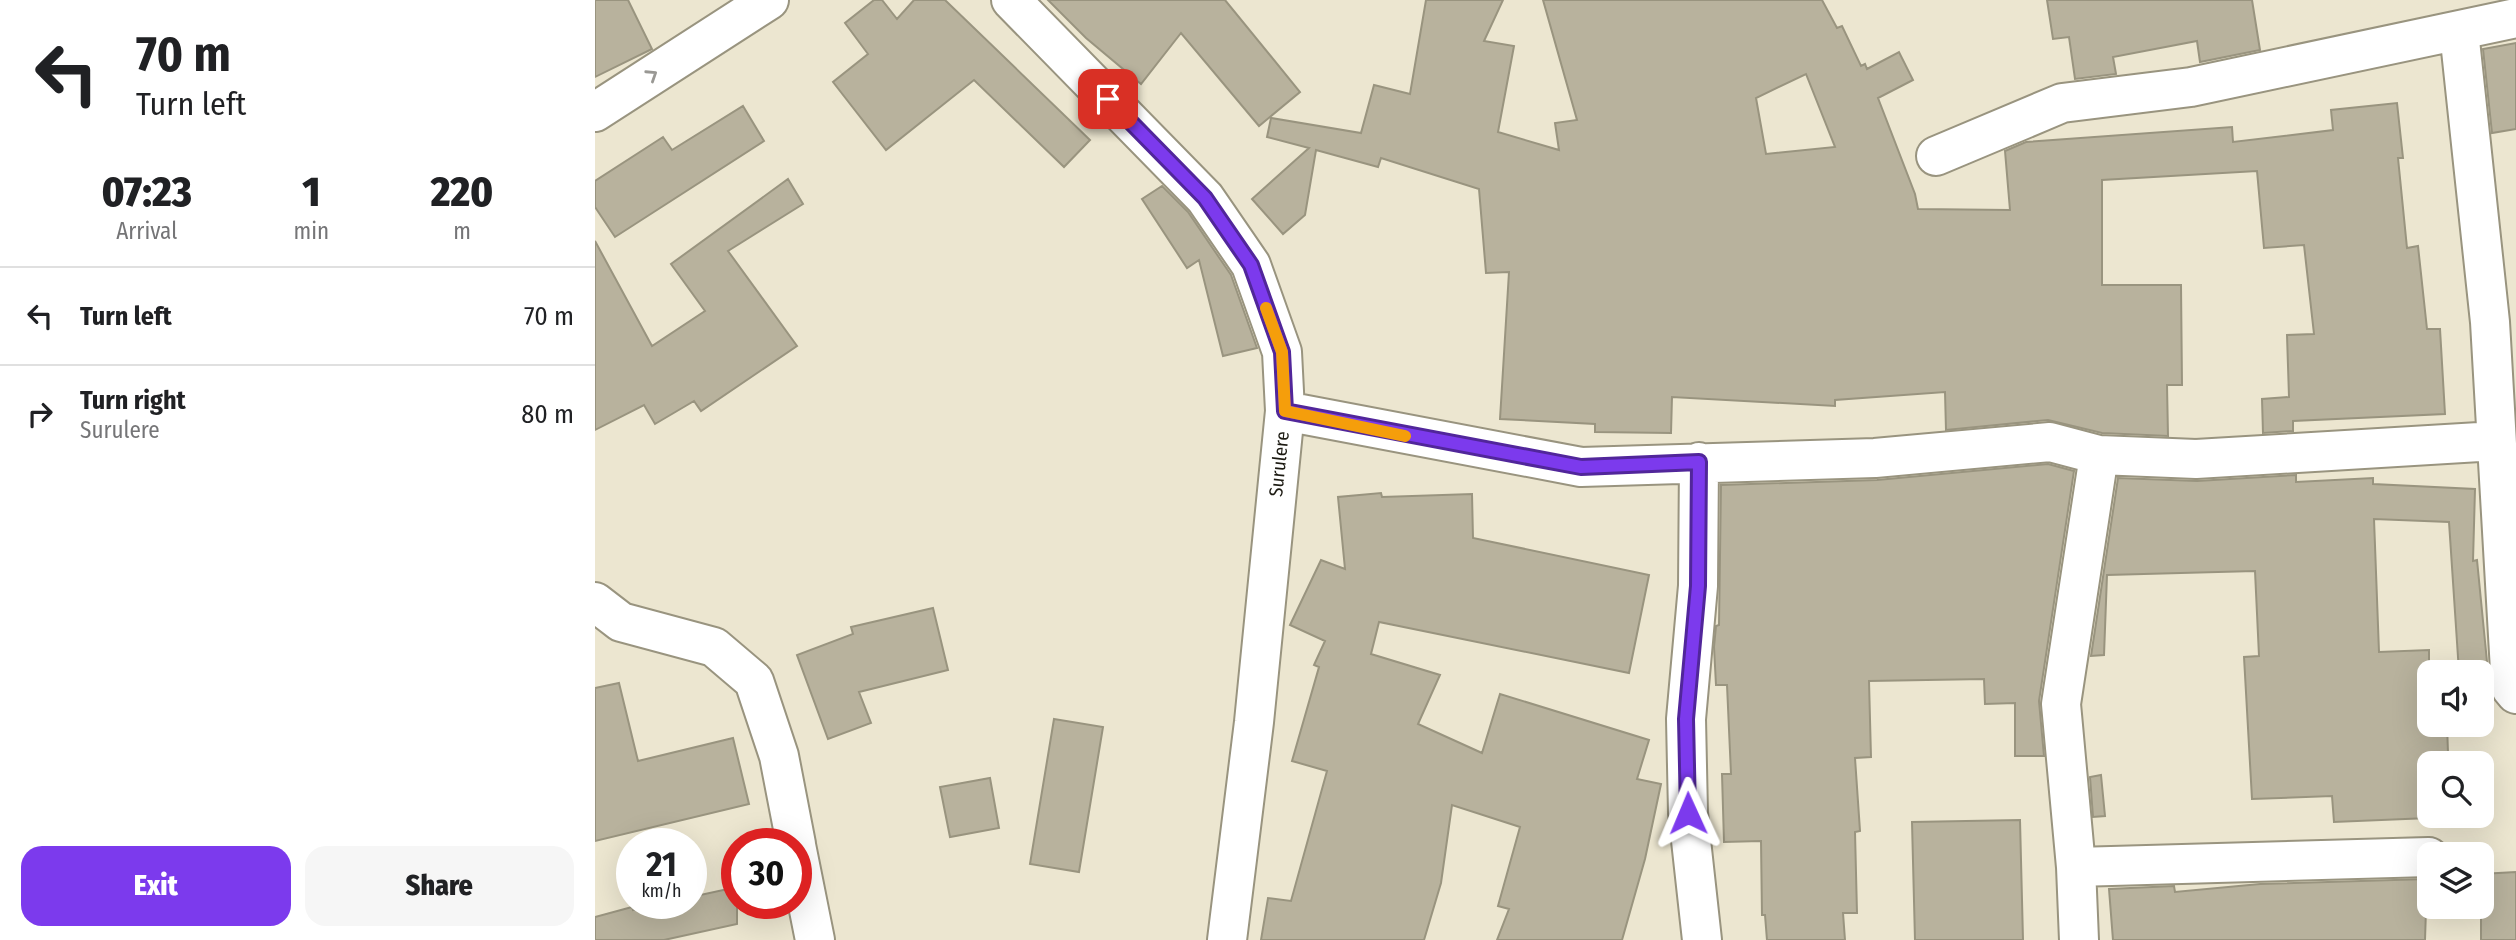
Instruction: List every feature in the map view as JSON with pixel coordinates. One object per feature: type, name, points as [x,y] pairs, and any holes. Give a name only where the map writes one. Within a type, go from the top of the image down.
[{"type":"street","points":[[595,112],[769,0]]},
{"type":"street","name":"Surulere","points":[[1011,0],[1205,198],[1251,265],[1282,352],[1285,411],[1254,722],[1227,940]]},
{"type":"street","points":[[1936,156],[2062,103],[2191,88],[2516,18]]},
{"type":"street","points":[[2459,31],[2490,322],[2506,628],[2511,688],[2516,694]]},
{"type":"street","points":[[1285,411],[1581,467],[1875,458],[2050,442],[2099,455],[2196,459],[2496,442]]},
{"type":"street","points":[[2079,940],[2061,705],[2099,455]]},
{"type":"street","points":[[1699,462],[1698,586],[1686,719],[1688,813],[1702,940]]},
{"type":"street","points":[[595,602],[621,622],[714,647],[754,681],[779,756],[793,828]]},
{"type":"street","points":[[2075,867],[2417,858]]},
{"type":"street","points":[[810,919],[814,940]]},
{"type":"building","points":[[595,0],[628,0],[652,49],[595,77]]},
{"type":"building","points":[[874,0],[882,0],[897,19],[914,0],[945,0],[1090,140],[1064,167],[974,80],[886,150],[833,82],[868,54],[845,23]]},
{"type":"building","points":[[1048,0],[1225,0],[1300,92],[1259,126],[1181,33],[1141,84],[1086,38]]},
{"type":"building","points":[[1426,0],[1503,0],[1484,41],[1514,46],[1498,132],[1559,150],[1555,123],[1577,120],[1543,0],[1822,0],[1837,28],[1842,26],[1861,66],[1865,64],[1867,69],[1899,52],[1913,80],[1878,98],[1915,194],[1918,209],[2010,210],[2005,151],[2026,142],[2232,127],[2233,142],[2333,130],[2331,110],[2397,103],[2403,158],[2398,158],[2407,248],[2418,246],[2427,329],[2440,329],[2445,414],[2293,421],[2293,431],[2263,433],[2262,399],[2289,397],[2287,335],[2314,334],[2304,245],[2264,248],[2257,171],[2102,180],[2102,285],[2181,285],[2182,385],[2167,385],[2168,436],[2102,433],[2048,420],[1946,430],[1945,392],[1835,400],[1835,406],[1672,397],[1671,433],[1595,432],[1595,424],[1500,419],[1509,272],[1486,273],[1479,189],[1381,158],[1378,167],[1316,150],[1305,215],[1283,234],[1252,199],[1309,148],[1267,137],[1271,118],[1361,133],[1374,85],[1410,94]],"holes":[[[1806,74],[1835,147],[1766,154],[1756,98]]]},
{"type":"building","points":[[2047,0],[2252,0],[2260,50],[2200,62],[2197,41],[2113,57],[2116,74],[2075,79],[2069,37],[2053,39]]},
{"type":"building","points":[[2516,43],[2516,129],[2492,133],[2483,49]]},
{"type":"building","points":[[743,106],[764,141],[615,237],[595,207],[595,181],[663,137],[672,150]]},
{"type":"building","points":[[788,179],[803,204],[728,251],[797,346],[701,411],[694,401],[655,424],[644,405],[595,430],[595,241],[652,346],[705,311],[671,264]]},
{"type":"building","points":[[1162,186],[1188,212],[1231,275],[1257,348],[1223,356],[1199,260],[1187,268],[1142,199]]},
{"type":"building","points":[[2048,464],[2074,471],[2039,701],[2044,756],[2015,756],[2015,703],[1985,704],[1984,679],[1869,681],[1871,757],[1855,758],[1860,831],[1855,832],[1857,913],[1843,913],[1845,940],[1767,940],[1765,915],[1762,915],[1761,841],[1724,842],[1722,774],[1731,774],[1727,685],[1716,685],[1714,647],[1716,626],[1719,625],[1721,485],[1877,480]]},
{"type":"building","points":[[2296,475],[2296,482],[2373,478],[2373,484],[2475,489],[2473,561],[2477,560],[2487,660],[2458,660],[2449,522],[2374,519],[2379,652],[2429,650],[2429,660],[2417,660],[2417,737],[2447,737],[2448,751],[2417,751],[2417,819],[2334,822],[2332,796],[2252,799],[2244,657],[2259,656],[2255,571],[2107,575],[2104,655],[2091,656],[2118,478],[2197,481]]},
{"type":"building","points":[[1381,493],[1382,497],[1472,494],[1473,538],[1649,575],[1629,673],[1379,622],[1371,654],[1440,675],[1418,724],[1482,753],[1500,694],[1649,740],[1637,779],[1661,784],[1645,859],[1622,940],[1497,940],[1509,909],[1498,906],[1520,827],[1452,805],[1441,883],[1424,940],[1261,940],[1268,898],[1291,901],[1327,771],[1292,761],[1319,667],[1314,665],[1325,641],[1290,625],[1321,560],[1345,569],[1338,497]]},
{"type":"building","points":[[933,608],[948,670],[859,692],[871,723],[828,739],[797,655],[853,634],[851,627]]},
{"type":"building","points":[[619,683],[638,761],[733,738],[749,804],[649,828],[616,828],[616,836],[595,841],[595,688]]},
{"type":"building","points":[[1054,719],[1103,727],[1079,872],[1030,864]]},
{"type":"building","points":[[2101,775],[2105,816],[2093,817],[2090,777]]},
{"type":"building","points":[[990,778],[999,828],[950,837],[940,787]]},
{"type":"building","points":[[2020,820],[2023,940],[1915,940],[1912,822]]},
{"type":"building","points":[[2516,872],[2516,940],[2481,940],[2481,919],[2494,919],[2494,873]]},
{"type":"building","points":[[2417,879],[2417,919],[2426,919],[2425,940],[2113,940],[2109,889],[2174,886],[2175,892],[2260,884]]},
{"type":"building","points":[[721,890],[721,919],[737,919],[737,924],[664,940],[595,940],[595,917],[616,911],[616,919],[707,919],[707,894]]},
{"type":"slow traffic","points":[[1266,308],[1282,352],[1285,411],[1405,436]]},
{"type":"route","points":[[1108,99],[1205,198],[1251,265],[1282,352],[1285,411],[1581,467],[1699,462],[1698,586],[1686,719],[1688,813]]}]
